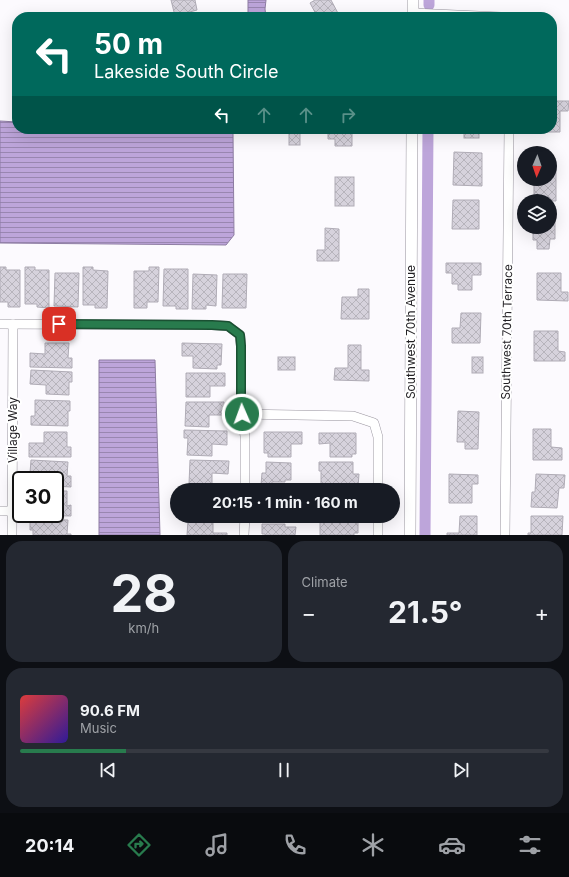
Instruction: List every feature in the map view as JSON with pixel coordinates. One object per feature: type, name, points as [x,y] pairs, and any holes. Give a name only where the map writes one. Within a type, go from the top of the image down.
[{"type":"street","points":[[413,0],[413,12]]},
{"type":"street","name":"Southwest 70th Avenue","points":[[410,535],[412,134]]},
{"type":"street","name":"Southwest 70th Terrace","points":[[505,535],[509,134]]},
{"type":"street","points":[[0,324],[228,326],[240,335],[241,408],[245,436],[245,483]]},
{"type":"street","name":"Village Way","points":[[12,471],[13,324]]},
{"type":"street","points":[[242,414],[353,416],[374,423],[378,437],[378,483]]},
{"type":"street","points":[[0,511],[12,511]]},
{"type":"street","name":"Village Way","points":[[12,523],[12,535]]},
{"type":"street","points":[[244,523],[244,535]]},
{"type":"street","points":[[378,523],[378,535]]},
{"type":"shaded area","points":[[248,0],[266,0],[265,12],[248,12]]},
{"type":"shaded area","points":[[0,121],[12,122],[12,134],[233,134],[234,235],[226,245],[0,243]]},
{"type":"shaded area","points":[[99,360],[155,360],[160,535],[99,535]]},
{"type":"building","points":[[171,0],[195,0],[197,10],[190,12],[174,12]]},
{"type":"building","points":[[315,0],[331,0],[337,12],[315,12],[310,3]]},
{"type":"building","points":[[557,101],[569,101],[568,111],[560,111],[560,132],[557,132]]},
{"type":"building","points":[[289,134],[300,134],[300,145],[289,145]]},
{"type":"building","points":[[328,134],[352,134],[352,146],[335,146],[335,139],[328,139]]},
{"type":"building","points":[[464,134],[479,134],[479,138],[464,138]]},
{"type":"building","points":[[454,152],[482,153],[482,186],[453,185]]},
{"type":"building","points":[[335,177],[354,177],[354,206],[335,206]]},
{"type":"building","points":[[534,186],[556,186],[556,194],[534,194]]},
{"type":"building","points":[[453,200],[479,200],[479,229],[452,229]]},
{"type":"building","points":[[325,228],[339,229],[339,261],[317,261],[317,250],[325,250]]},
{"type":"building","points":[[533,234],[555,234],[555,239],[550,239],[549,249],[537,249],[537,240],[533,240]]},
{"type":"building","points":[[446,263],[481,263],[481,275],[472,275],[472,290],[458,290],[458,284],[452,284],[452,273],[446,273]]},
{"type":"building","points":[[0,267],[6,267],[6,270],[20,270],[20,307],[8,307],[8,302],[0,302]]},
{"type":"building","points":[[25,267],[35,267],[35,270],[49,270],[49,308],[37,307],[37,304],[25,304]]},
{"type":"building","points":[[83,267],[93,267],[93,270],[108,271],[107,308],[95,308],[95,305],[83,305]]},
{"type":"building","points":[[149,267],[159,267],[158,302],[147,302],[147,308],[134,308],[134,271],[149,271]]},
{"type":"building","points":[[164,269],[188,269],[188,309],[176,309],[176,306],[163,306]]},
{"type":"building","points":[[55,273],[79,273],[78,307],[54,306]]},
{"type":"building","points":[[537,273],[561,273],[561,292],[568,292],[568,301],[537,300]]},
{"type":"building","points":[[193,274],[217,275],[216,306],[206,305],[206,309],[192,309]]},
{"type":"building","points":[[223,274],[247,274],[246,308],[222,308]]},
{"type":"building","points":[[358,289],[369,289],[369,319],[341,319],[342,297],[358,297]]},
{"type":"building","points":[[461,313],[481,313],[480,343],[452,343],[452,328],[460,328]]},
{"type":"building","points":[[534,331],[558,331],[558,351],[565,352],[565,361],[534,361]]},
{"type":"building","points":[[45,343],[69,343],[68,358],[72,358],[72,368],[30,367],[30,353],[45,354]]},
{"type":"building","points":[[182,343],[222,344],[221,365],[217,365],[217,369],[193,368],[193,356],[182,356]]},
{"type":"building","points":[[348,345],[361,345],[361,370],[369,370],[369,381],[334,380],[335,368],[348,368]]},
{"type":"building","points":[[278,357],[295,357],[295,370],[278,370]]},
{"type":"building","points":[[472,357],[483,357],[483,373],[472,373]]},
{"type":"building","points":[[31,370],[72,372],[72,382],[69,382],[69,395],[46,394],[46,385],[30,384]]},
{"type":"building","points":[[186,373],[225,373],[225,386],[210,386],[210,397],[186,397]]},
{"type":"building","points":[[35,400],[70,401],[68,426],[31,425],[31,416],[35,416]]},
{"type":"building","points":[[186,402],[224,402],[224,415],[209,415],[209,427],[185,426]]},
{"type":"building","points":[[458,411],[479,412],[478,449],[465,449],[465,442],[457,442]]},
{"type":"building","points":[[533,429],[551,429],[551,447],[562,448],[562,460],[533,460]]},
{"type":"building","points":[[184,430],[227,431],[227,445],[212,444],[212,456],[187,455],[188,438],[184,438]]},
{"type":"building","points":[[44,432],[67,432],[67,447],[71,447],[71,457],[29,457],[29,443],[44,443]]},
{"type":"building","points":[[264,432],[302,432],[302,444],[291,444],[291,457],[268,457],[268,453],[264,453]]},
{"type":"building","points":[[319,433],[356,433],[356,454],[352,454],[352,457],[330,457],[330,443],[319,444]]},
{"type":"building","points":[[31,460],[68,462],[67,476],[71,476],[71,487],[64,487],[64,471],[30,471]]},
{"type":"building","points":[[190,460],[229,461],[228,474],[212,473],[212,483],[189,483]]},
{"type":"building","points":[[266,462],[291,463],[291,480],[285,480],[285,482],[261,483],[262,473],[266,473]]},
{"type":"building","points":[[319,462],[353,462],[353,474],[359,474],[358,483],[321,483],[321,471],[319,471]]},
{"type":"building","points":[[449,474],[478,475],[478,484],[472,484],[472,503],[449,503]]},
{"type":"building","points":[[536,474],[565,475],[564,488],[559,488],[557,508],[531,507],[532,492],[535,492]]},
{"type":"building","points":[[64,491],[67,491],[67,506],[71,505],[71,516],[64,516]]},
{"type":"building","points":[[460,516],[477,516],[477,535],[447,535],[447,533],[459,533]]},
{"type":"building","points":[[531,516],[563,516],[562,535],[528,535],[528,533],[531,533]]},
{"type":"building","points":[[64,520],[68,520],[67,534],[71,535],[33,535],[33,530],[30,530],[30,523],[64,523]]},
{"type":"building","points":[[188,523],[213,523],[213,533],[227,533],[227,535],[187,535]]},
{"type":"building","points":[[320,523],[358,523],[358,533],[354,533],[354,535],[320,535]]},
{"type":"building","points":[[262,524],[285,524],[285,527],[296,527],[295,535],[262,534]]},
{"type":"waterway","points":[[429,0],[429,5]]},
{"type":"waterway","points":[[425,535],[428,134]]},
{"type":"route","points":[[59,324],[228,326],[240,335],[242,414]]}]
